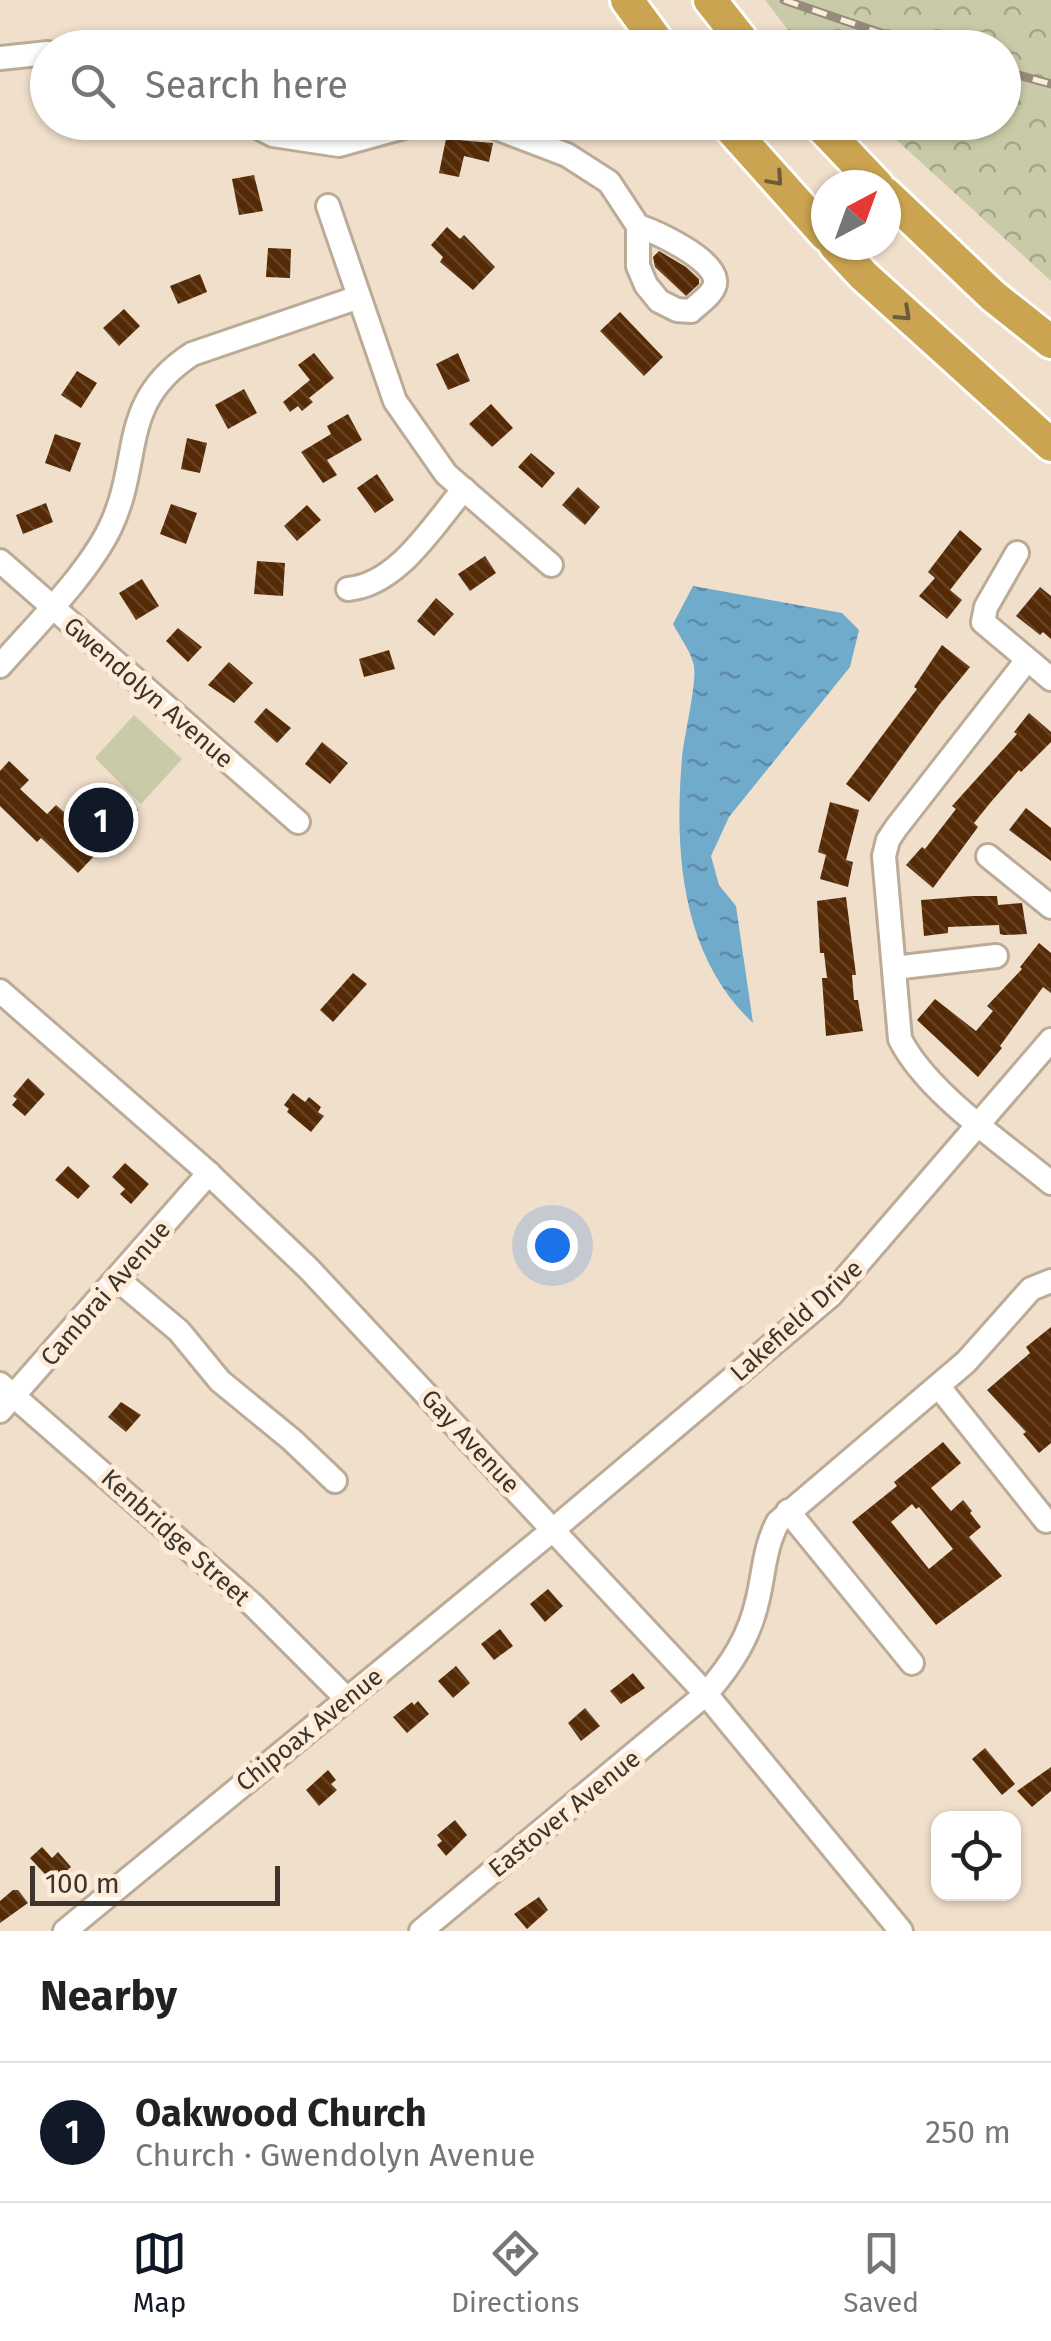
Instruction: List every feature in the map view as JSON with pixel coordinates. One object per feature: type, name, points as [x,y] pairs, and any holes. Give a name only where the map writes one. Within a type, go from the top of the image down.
[{"type":"highway","points":[[627,0],[649,30]]},
{"type":"highway","points":[[710,0],[734,30]]},
{"type":"highway","points":[[742,140],[811,217]]},
{"type":"highway","points":[[834,140],[863,170]]},
{"type":"highway","points":[[901,208],[993,296],[1051,342]]},
{"type":"highway","points":[[849,260],[1051,446]]},
{"type":"street","points":[[0,58],[30,55]]},
{"type":"street","points":[[306,140],[339,145],[357,140]]},
{"type":"street","points":[[529,140],[567,154],[610,182],[638,226]]},
{"type":"street","points":[[328,206],[394,400],[446,474],[551,564]]},
{"type":"street","points":[[0,666],[83,568],[110,528],[127,480],[135,428],[144,404],[175,365],[192,354],[360,297]]},
{"type":"street","points":[[348,589],[366,588],[395,568],[464,489]]},
{"type":"street","points":[[1017,553],[986,608],[984,622],[1051,679]]},
{"type":"street","name":"Gwendolyn Avenue","points":[[0,561],[298,822]]},
{"type":"street","points":[[1027,660],[888,840],[884,856],[900,1039],[910,1060],[934,1085],[1051,1183]]},
{"type":"street","points":[[988,856],[1051,907]]},
{"type":"street","points":[[894,968],[996,956]]},
{"type":"street","name":"Gay Avenue","points":[[0,991],[209,1173],[309,1269],[706,1694],[900,1931]]},
{"type":"street","name":"Lakefield Drive","points":[[554,1529],[830,1295],[1051,1040]]},
{"type":"street","name":"Cambrai Avenue","points":[[5,1397],[117,1279],[209,1173]]},
{"type":"street","points":[[117,1279],[179,1331],[220,1381],[336,1482]]},
{"type":"street","points":[[912,1663],[788,1511],[939,1387],[1017,1302],[1032,1289],[1051,1281]]},
{"type":"street","points":[[939,1387],[1046,1521]]},
{"type":"street","name":"Kenbridge Street","points":[[5,1397],[253,1605],[346,1698]]},
{"type":"street","name":"Eastover Avenue","points":[[421,1931],[706,1694],[739,1652],[752,1623],[773,1531],[788,1511]]},
{"type":"street","name":"Chipoax Avenue","points":[[64,1931],[554,1529]]},
{"type":"green space","points":[[765,0],[1051,0],[1051,281],[897,140],[1021,140],[1021,30],[788,30]]},
{"type":"green space","points":[[134,715],[182,759],[141,804],[95,758]]},
{"type":"water","points":[[693,586],[842,613],[859,630],[850,667],[729,817],[711,856],[719,885],[736,906],[753,1023],[710,966],[697,934],[682,865],[682,758],[694,666],[673,624]]},
{"type":"building","points":[[446,140],[493,143],[489,162],[464,156],[459,177],[439,173]]},
{"type":"building","points":[[254,175],[263,211],[239,215],[232,179]]},
{"type":"building","points":[[447,227],[460,239],[464,235],[495,267],[473,290],[440,262],[443,257],[431,245]]},
{"type":"building","points":[[268,248],[291,249],[290,278],[266,277]]},
{"type":"building","points":[[659,251],[699,279],[699,284],[686,296],[655,267],[653,257]]},
{"type":"building","points":[[200,274],[207,292],[178,304],[170,286]]},
{"type":"building","points":[[124,309],[140,326],[119,346],[103,328]]},
{"type":"building","points":[[620,312],[663,357],[644,376],[600,331]]},
{"type":"building","points":[[314,353],[334,378],[309,398],[313,402],[302,411],[298,406],[290,412],[283,402],[310,380],[298,365]]},
{"type":"building","points":[[458,353],[470,381],[448,390],[436,364]]},
{"type":"building","points":[[77,371],[97,383],[81,408],[61,395]]},
{"type":"building","points":[[244,389],[257,413],[228,429],[215,405]]},
{"type":"building","points":[[491,404],[513,428],[492,447],[469,424]]},
{"type":"building","points":[[348,414],[362,440],[327,460],[337,475],[323,483],[301,452],[331,434],[327,426]]},
{"type":"building","points":[[55,434],[81,443],[70,472],[45,463]]},
{"type":"building","points":[[187,438],[207,443],[200,473],[181,469]]},
{"type":"building","points":[[531,453],[555,473],[542,488],[518,467]]},
{"type":"building","points":[[377,474],[394,500],[375,513],[357,488]]},
{"type":"building","points":[[578,487],[600,507],[585,525],[562,505]]},
{"type":"building","points":[[46,503],[53,522],[23,534],[16,515]]},
{"type":"building","points":[[171,504],[197,513],[186,544],[160,534]]},
{"type":"building","points":[[307,505],[321,520],[297,541],[284,526]]},
{"type":"building","points":[[960,530],[982,549],[950,590],[962,600],[947,619],[919,596],[935,578],[928,572]]},
{"type":"building","points":[[485,556],[496,573],[470,591],[458,574]]},
{"type":"building","points":[[257,561],[285,563],[283,596],[254,594]]},
{"type":"building","points":[[142,579],[159,606],[136,620],[119,593]]},
{"type":"building","points":[[1040,587],[1051,596],[1051,639],[1016,616]]},
{"type":"building","points":[[436,598],[454,614],[434,636],[417,621]]},
{"type":"building","points":[[178,628],[202,647],[188,662],[166,641]]},
{"type":"building","points":[[942,645],[970,667],[869,802],[846,784],[917,689],[914,687]]},
{"type":"building","points":[[389,650],[395,669],[364,677],[359,659]]},
{"type":"building","points":[[229,662],[253,683],[234,703],[208,685]]},
{"type":"building","points":[[266,708],[291,728],[277,743],[254,722]]},
{"type":"building","points":[[1029,713],[1051,732],[1051,742],[990,803],[974,823],[978,827],[933,888],[906,865],[922,847],[925,849],[956,809],[952,806],[1017,734],[1014,732]]},
{"type":"building","points":[[322,742],[348,763],[330,784],[305,764]]},
{"type":"building","points":[[9,761],[29,780],[20,789],[47,814],[56,805],[73,820],[109,783],[138,810],[78,873],[41,838],[37,842],[0,806],[0,771]]},
{"type":"building","points":[[830,802],[859,810],[846,860],[853,862],[848,887],[820,879],[826,855],[818,852]]},
{"type":"building","points":[[1026,808],[1051,828],[1051,861],[1009,830]]},
{"type":"building","points":[[997,896],[998,905],[1022,903],[1027,934],[1000,934],[999,925],[948,927],[948,933],[924,936],[921,900]]},
{"type":"building","points":[[846,897],[856,975],[852,975],[854,1000],[858,1000],[863,1031],[826,1036],[822,978],[827,978],[824,953],[820,953],[817,901]]},
{"type":"building","points":[[1039,943],[1051,953],[1051,993],[1043,987],[978,1077],[917,1020],[935,999],[976,1031],[993,1011],[987,1006],[1022,969]]},
{"type":"building","points":[[353,973],[367,984],[333,1022],[320,1010]]},
{"type":"building","points":[[28,1078],[45,1094],[25,1116],[12,1105],[17,1099],[13,1096]]},
{"type":"building","points":[[293,1093],[305,1102],[309,1097],[321,1107],[318,1112],[324,1116],[311,1132],[287,1112],[289,1109],[284,1105]]},
{"type":"building","points":[[125,1163],[149,1184],[131,1204],[120,1194],[125,1189],[112,1177]]},
{"type":"building","points":[[68,1166],[90,1186],[78,1199],[55,1180]]},
{"type":"building","points":[[1051,1327],[1051,1443],[1039,1453],[1023,1434],[1026,1432],[987,1390],[1030,1353],[1026,1347]]},
{"type":"building","points":[[121,1402],[141,1415],[126,1432],[108,1417]]},
{"type":"building","points":[[943,1442],[961,1463],[931,1488],[951,1511],[963,1500],[972,1511],[981,1527],[969,1537],[1002,1576],[936,1625],[852,1522],[897,1486],[894,1482]],"holes":[[[912,1504],[916,1509],[919,1507],[953,1549],[929,1569],[891,1522]]]},
{"type":"building","points":[[548,1589],[563,1606],[545,1622],[530,1604]]},
{"type":"building","points":[[500,1629],[513,1646],[494,1660],[481,1644]]},
{"type":"building","points":[[456,1666],[470,1683],[453,1698],[438,1681]]},
{"type":"building","points":[[633,1673],[645,1688],[621,1704],[610,1691]]},
{"type":"building","points":[[418,1701],[429,1714],[407,1733],[393,1717]]},
{"type":"building","points":[[585,1708],[600,1726],[581,1741],[568,1723]]},
{"type":"building","points":[[985,1748],[1015,1784],[1002,1795],[972,1759]]},
{"type":"building","points":[[1051,1767],[1051,1791],[1032,1807],[1017,1791]]},
{"type":"building","points":[[328,1770],[336,1780],[331,1784],[337,1790],[319,1806],[306,1790]]},
{"type":"building","points":[[455,1820],[467,1835],[446,1856],[437,1845],[442,1841],[437,1835]]},
{"type":"building","points":[[42,1847],[52,1858],[58,1852],[71,1867],[53,1883],[30,1858]]},
{"type":"building","points":[[18,1890],[28,1903],[0,1923],[0,1901]]},
{"type":"building","points":[[539,1897],[548,1910],[527,1929],[514,1914]]},
{"type":"railway","points":[[784,0],[872,30]]},
{"type":"railway","points":[[1021,76],[1051,84]]},
{"type":"place","name":"Oakwood Church","points":[[101,820]]}]
